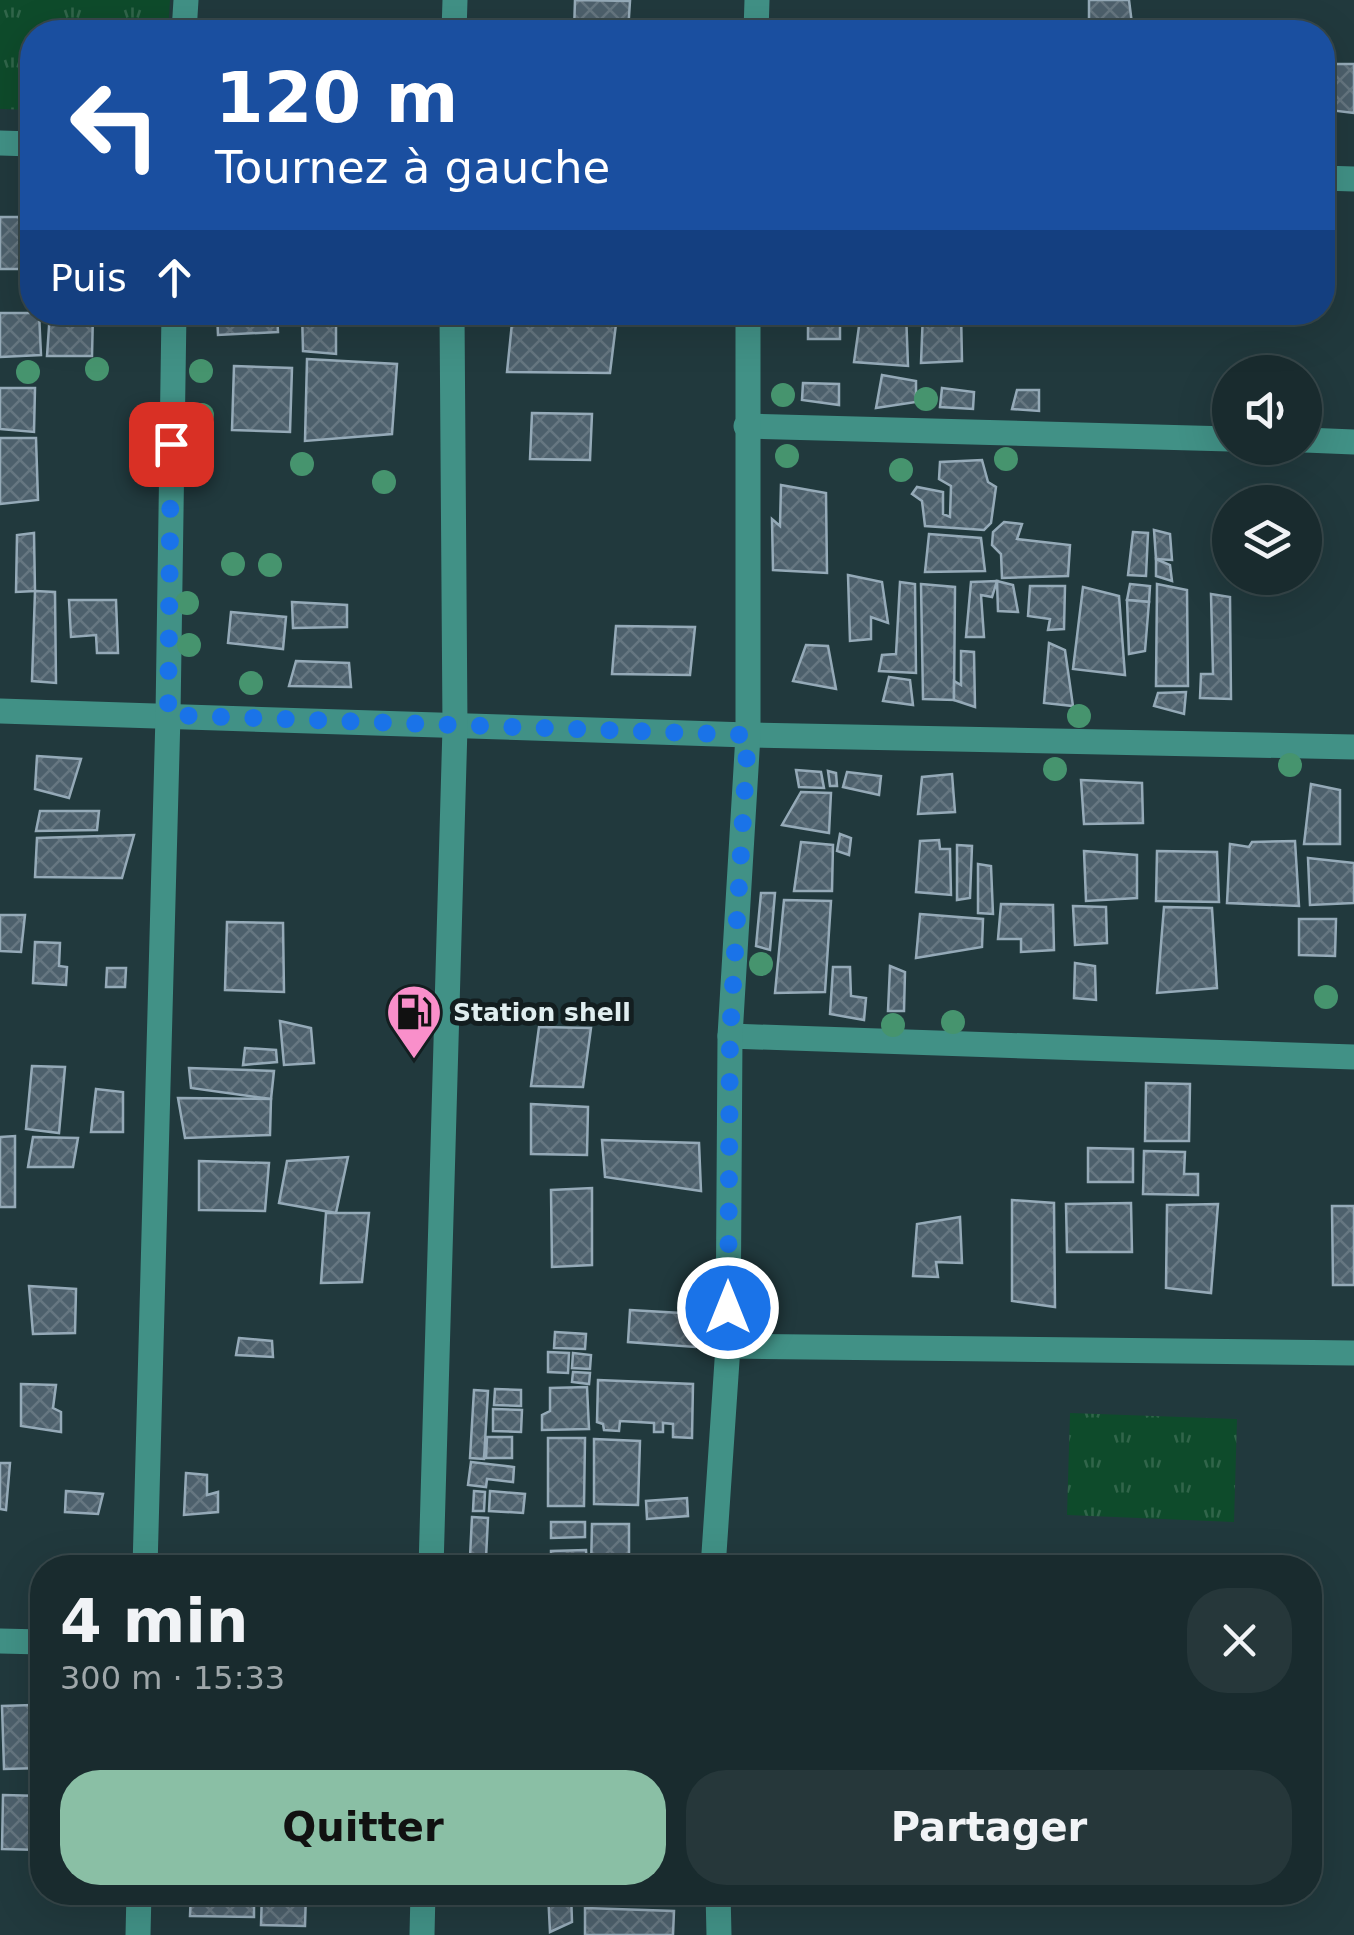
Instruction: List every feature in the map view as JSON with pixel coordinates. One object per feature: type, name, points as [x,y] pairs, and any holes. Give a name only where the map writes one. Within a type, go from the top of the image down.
[{"type":"street","points":[[145,1555],[168,715],[174,325]]},
{"type":"street","points":[[431,1555],[455,727],[452,325]]},
{"type":"street","points":[[714,1555],[728,1346],[730,1036],[748,735],[748,325]]},
{"type":"street","points":[[746,426],[1212,438]]},
{"type":"street","points":[[1322,441],[1354,442]]},
{"type":"street","points":[[0,712],[748,735],[1354,746]]},
{"type":"street","points":[[730,1036],[1354,1057]]},
{"type":"street","points":[[728,1346],[1354,1353]]},
{"type":"street","points":[[0,1641],[30,1642]]},
{"type":"street","points":[[138,1935],[139,1905]]},
{"type":"street","points":[[422,1935],[423,1905]]},
{"type":"street","points":[[719,1905],[720,1935]]},
{"type":"green space","points":[[0,0],[170,0],[169,20],[20,20],[20,110],[0,109]]},
{"type":"green space","points":[[1070,1413],[1237,1419],[1234,1522],[1067,1515]]},
{"type":"building","points":[[575,0],[630,1],[629,20],[574,20]]},
{"type":"building","points":[[1089,0],[1129,0],[1132,20],[1089,20]]},
{"type":"building","points":[[1335,64],[1354,64],[1354,113],[1335,111]]},
{"type":"building","points":[[0,217],[20,217],[20,269],[0,269]]},
{"type":"building","points":[[0,313],[20,313],[20,325],[40,325],[41,355],[0,357]]},
{"type":"building","points":[[49,325],[93,325],[92,356],[47,356]]},
{"type":"building","points":[[218,325],[278,325],[278,332],[218,335]]},
{"type":"building","points":[[302,325],[336,325],[336,354],[303,351]]},
{"type":"building","points":[[512,325],[616,325],[610,373],[507,372]]},
{"type":"building","points":[[808,325],[840,325],[840,339],[808,339]]},
{"type":"building","points":[[859,325],[906,325],[908,366],[854,362]]},
{"type":"building","points":[[922,325],[961,325],[962,361],[921,363]]},
{"type":"building","points":[[307,359],[397,364],[392,434],[305,441]]},
{"type":"building","points":[[234,366],[292,368],[290,432],[232,430]]},
{"type":"building","points":[[882,375],[916,381],[916,402],[876,408]]},
{"type":"building","points":[[803,383],[839,384],[839,405],[802,400]]},
{"type":"building","points":[[0,388],[35,388],[34,432],[0,429]]},
{"type":"building","points":[[942,388],[974,392],[973,409],[940,407]]},
{"type":"building","points":[[1017,390],[1039,390],[1039,411],[1012,409]]},
{"type":"building","points":[[532,413],[592,414],[590,460],[530,459]]},
{"type":"building","points":[[0,438],[36,438],[38,500],[0,504]]},
{"type":"building","points":[[982,460],[988,482],[996,487],[991,523],[984,530],[925,526],[922,501],[912,494],[917,487],[943,492],[943,514],[950,517],[951,486],[939,479],[940,462]]},
{"type":"building","points":[[781,485],[826,493],[827,573],[773,570],[772,519],[780,526]]},
{"type":"building","points":[[1004,522],[1022,524],[1017,539],[1070,545],[1068,576],[1002,578],[1001,554],[992,545],[993,532]]},
{"type":"building","points":[[1154,530],[1170,534],[1172,560],[1156,559]]},
{"type":"building","points":[[1133,532],[1148,533],[1146,576],[1128,575]]},
{"type":"building","points":[[34,533],[35,591],[16,592],[17,535]]},
{"type":"building","points":[[929,534],[981,538],[985,571],[925,572]]},
{"type":"building","points":[[1156,559],[1170,565],[1172,581],[1156,576]]},
{"type":"building","points":[[848,575],[882,582],[888,623],[871,617],[871,639],[850,641]]},
{"type":"building","points":[[997,581],[1013,585],[1018,612],[998,611]]},
{"type":"building","points":[[997,581],[992,597],[981,595],[984,637],[966,637],[971,582]]},
{"type":"building","points":[[900,582],[915,584],[916,673],[879,671],[882,655],[896,654]]},
{"type":"building","points":[[921,584],[955,587],[954,700],[923,699]]},
{"type":"building","points":[[1130,584],[1150,586],[1149,602],[1127,600]]},
{"type":"building","points":[[1157,584],[1187,590],[1188,686],[1156,686]]},
{"type":"building","points":[[1030,586],[1065,586],[1064,629],[1048,630],[1050,619],[1028,616]]},
{"type":"building","points":[[1083,587],[1119,596],[1125,675],[1073,669]]},
{"type":"building","points":[[35,591],[55,592],[56,683],[32,681]]},
{"type":"building","points":[[1211,594],[1230,597],[1231,699],[1200,698],[1201,674],[1213,674]]},
{"type":"building","points":[[69,600],[116,600],[118,653],[97,653],[96,635],[71,637]]},
{"type":"building","points":[[1127,600],[1149,602],[1145,651],[1129,654]]},
{"type":"building","points":[[292,602],[347,605],[347,627],[293,628]]},
{"type":"building","points":[[231,612],[286,617],[283,649],[228,643]]},
{"type":"building","points":[[616,626],[695,627],[690,675],[612,674]]},
{"type":"building","points":[[1049,643],[1065,650],[1073,706],[1044,703]]},
{"type":"building","points":[[806,645],[828,646],[836,689],[793,681]]},
{"type":"building","points":[[961,651],[974,652],[975,707],[954,700],[954,681],[961,685]]},
{"type":"building","points":[[296,661],[349,663],[351,687],[289,686]]},
{"type":"building","points":[[889,677],[910,680],[913,705],[883,701]]},
{"type":"building","points":[[1186,692],[1184,714],[1154,706],[1158,693]]},
{"type":"building","points":[[37,756],[81,759],[69,798],[35,789]]},
{"type":"building","points":[[796,770],[821,772],[824,788],[799,787]]},
{"type":"building","points":[[828,771],[836,773],[837,786],[830,786]]},
{"type":"building","points":[[847,772],[881,776],[879,795],[843,787]]},
{"type":"building","points":[[952,774],[955,812],[918,814],[922,777]]},
{"type":"building","points":[[1081,780],[1142,783],[1143,823],[1084,824]]},
{"type":"building","points":[[1311,784],[1340,790],[1340,844],[1304,844]]},
{"type":"building","points":[[801,792],[831,793],[829,833],[782,825]]},
{"type":"building","points":[[40,811],[99,811],[97,830],[36,831]]},
{"type":"building","points":[[840,834],[851,838],[849,855],[837,851]]},
{"type":"building","points":[[134,835],[122,878],[35,877],[37,838]]},
{"type":"building","points":[[939,840],[940,849],[950,849],[951,895],[916,892],[920,841]]},
{"type":"building","points":[[1295,841],[1299,906],[1227,903],[1230,844],[1249,847],[1252,842]]},
{"type":"building","points":[[801,842],[833,845],[832,891],[794,891]]},
{"type":"building","points":[[957,845],[972,846],[970,898],[957,900]]},
{"type":"building","points":[[1084,851],[1137,855],[1137,898],[1086,901]]},
{"type":"building","points":[[1157,851],[1217,852],[1219,902],[1156,901]]},
{"type":"building","points":[[1308,858],[1354,863],[1354,903],[1310,905]]},
{"type":"building","points":[[978,864],[991,866],[993,914],[978,913]]},
{"type":"building","points":[[761,893],[775,893],[770,950],[756,946]]},
{"type":"building","points":[[784,900],[831,901],[825,992],[775,993]]},
{"type":"building","points":[[1001,904],[1053,905],[1054,950],[1021,952],[1021,939],[998,939]]},
{"type":"building","points":[[1073,906],[1106,907],[1107,943],[1075,945]]},
{"type":"building","points":[[1164,907],[1212,908],[1217,988],[1157,993]]},
{"type":"building","points":[[920,914],[983,919],[982,947],[916,958]]},
{"type":"building","points":[[0,915],[25,915],[21,952],[0,951]]},
{"type":"building","points":[[1299,919],[1336,919],[1335,956],[1299,955]]},
{"type":"building","points":[[227,922],[283,923],[284,992],[225,990]]},
{"type":"building","points":[[35,942],[60,943],[59,966],[67,967],[66,985],[33,983]]},
{"type":"building","points":[[1075,963],[1095,966],[1096,1000],[1074,998]]},
{"type":"building","points":[[890,966],[905,972],[904,1011],[888,1011]]},
{"type":"building","points":[[833,967],[850,967],[851,996],[866,998],[864,1020],[830,1014]]},
{"type":"building","points":[[107,968],[126,968],[125,987],[106,987]]},
{"type":"building","points":[[280,1021],[311,1028],[314,1063],[284,1065]]},
{"type":"building","points":[[539,1027],[591,1028],[583,1087],[531,1086]]},
{"type":"building","points":[[245,1048],[276,1050],[277,1062],[243,1065]]},
{"type":"building","points":[[32,1066],[65,1067],[59,1133],[26,1129]]},
{"type":"building","points":[[189,1068],[274,1071],[271,1099],[191,1088]]},
{"type":"building","points":[[1146,1083],[1190,1084],[1189,1141],[1145,1141]]},
{"type":"building","points":[[96,1089],[123,1092],[123,1132],[91,1132]]},
{"type":"building","points":[[178,1098],[271,1099],[270,1135],[185,1138]]},
{"type":"building","points":[[531,1104],[588,1107],[587,1155],[531,1154]]},
{"type":"building","points":[[15,1136],[15,1207],[0,1207],[0,1137]]},
{"type":"building","points":[[33,1137],[78,1138],[73,1167],[28,1167]]},
{"type":"building","points":[[602,1140],[699,1143],[701,1191],[605,1177]]},
{"type":"building","points":[[1088,1148],[1133,1149],[1133,1182],[1088,1182]]},
{"type":"building","points":[[1144,1151],[1185,1152],[1184,1174],[1198,1174],[1198,1195],[1143,1194]]},
{"type":"building","points":[[348,1157],[336,1213],[279,1203],[287,1161]]},
{"type":"building","points":[[199,1161],[269,1163],[265,1211],[199,1210]]},
{"type":"building","points":[[592,1188],[592,1265],[552,1267],[551,1190]]},
{"type":"building","points":[[1012,1200],[1054,1203],[1055,1307],[1012,1301]]},
{"type":"building","points":[[1131,1203],[1132,1252],[1067,1252],[1066,1204]]},
{"type":"building","points":[[1218,1204],[1211,1293],[1166,1288],[1167,1205]]},
{"type":"building","points":[[1332,1206],[1354,1206],[1354,1285],[1333,1285]]},
{"type":"building","points":[[326,1213],[369,1213],[362,1282],[321,1283]]},
{"type":"building","points":[[960,1217],[962,1263],[936,1262],[938,1277],[913,1276],[917,1224]]},
{"type":"building","points":[[29,1286],[76,1289],[75,1333],[33,1334]]},
{"type":"building","points":[[630,1310],[698,1314],[695,1347],[628,1342]]},
{"type":"building","points":[[555,1332],[586,1334],[585,1349],[554,1348]]},
{"type":"building","points":[[239,1338],[272,1341],[273,1357],[236,1355]]},
{"type":"building","points":[[548,1352],[569,1353],[568,1373],[548,1372]]},
{"type":"building","points":[[573,1353],[591,1355],[590,1369],[572,1368]]},
{"type":"building","points":[[573,1372],[590,1373],[589,1384],[572,1382]]},
{"type":"building","points":[[598,1380],[693,1384],[692,1438],[673,1437],[673,1424],[663,1423],[663,1432],[654,1432],[654,1423],[620,1421],[619,1431],[604,1430],[603,1424],[597,1422]]},
{"type":"building","points":[[21,1384],[56,1385],[53,1408],[61,1412],[61,1432],[21,1426]]},
{"type":"building","points":[[587,1387],[589,1429],[542,1430],[542,1415],[550,1411],[550,1388]]},
{"type":"building","points":[[495,1389],[521,1390],[521,1406],[494,1405]]},
{"type":"building","points":[[474,1390],[488,1391],[484,1459],[470,1458]]},
{"type":"building","points":[[493,1409],[522,1410],[521,1432],[493,1431]]},
{"type":"building","points":[[487,1437],[512,1437],[512,1458],[486,1458]]},
{"type":"building","points":[[548,1438],[585,1438],[584,1506],[548,1506]]},
{"type":"building","points":[[594,1439],[640,1441],[638,1505],[594,1504]]},
{"type":"building","points":[[471,1462],[514,1467],[513,1482],[487,1479],[486,1487],[468,1485]]},
{"type":"building","points":[[0,1463],[10,1463],[6,1510],[0,1509]]},
{"type":"building","points":[[186,1473],[207,1475],[207,1495],[218,1492],[218,1512],[184,1515]]},
{"type":"building","points":[[66,1491],[103,1494],[98,1514],[65,1512]]},
{"type":"building","points":[[474,1491],[485,1492],[484,1511],[473,1511]]},
{"type":"building","points":[[490,1491],[525,1494],[523,1513],[489,1511]]},
{"type":"building","points":[[687,1498],[688,1516],[647,1519],[646,1501]]},
{"type":"building","points":[[472,1517],[488,1518],[486,1555],[470,1555]]},
{"type":"building","points":[[551,1522],[585,1522],[585,1537],[551,1538]]},
{"type":"building","points":[[592,1524],[629,1524],[629,1555],[591,1555]]},
{"type":"building","points":[[586,1550],[586,1555],[551,1555],[551,1551]]},
{"type":"building","points":[[30,1705],[30,1768],[4,1769],[2,1706]]},
{"type":"building","points":[[3,1795],[30,1796],[30,1850],[2,1849]]},
{"type":"building","points":[[190,1905],[254,1905],[254,1917],[190,1916]]},
{"type":"building","points":[[262,1905],[306,1905],[305,1926],[261,1925]]},
{"type":"building","points":[[549,1905],[571,1905],[572,1922],[550,1932]]},
{"type":"building","points":[[585,1908],[674,1911],[673,1935],[585,1935]]},
{"type":"place","name":"Station shell","points":[[414,1061]]},
{"type":"route","points":[[171,444],[168,715],[748,735],[730,1036],[728,1308]]}]
